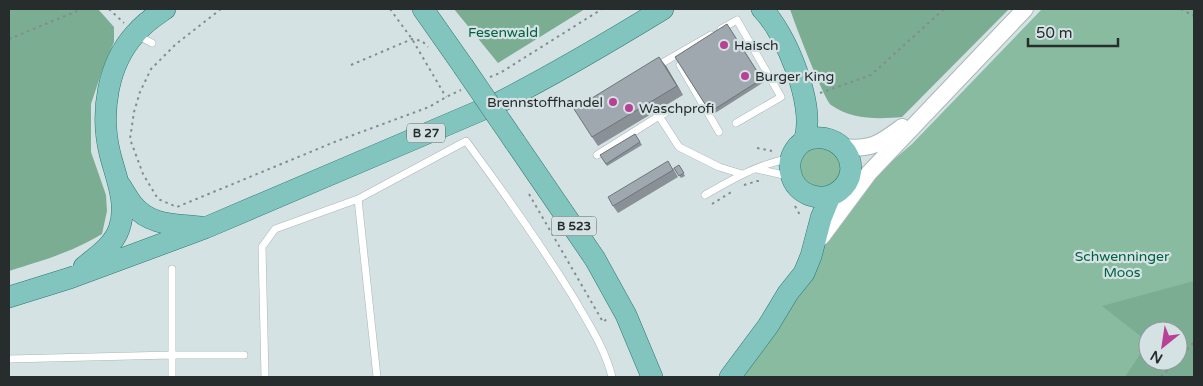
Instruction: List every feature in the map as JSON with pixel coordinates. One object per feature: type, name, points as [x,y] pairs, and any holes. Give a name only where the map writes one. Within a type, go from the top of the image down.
[{"type":"main road","points":[[165,9],[150,19],[144,38],[120,54],[111,80],[106,107],[106,129],[110,154],[120,184],[134,206],[147,217],[158,222],[205,228]]},
{"type":"main road","name":"B 523","points":[[423,9],[595,259],[626,315],[652,377]]},
{"type":"main road","name":"B 27","points":[[9,297],[70,278],[205,228],[498,103],[600,47],[663,9]]},
{"type":"main road","points":[[762,9],[774,23],[788,50],[803,89],[808,116],[804,141]]},
{"type":"main road","points":[[776,9],[800,59],[821,124],[835,143],[848,156],[850,165],[850,174],[846,184],[839,191],[830,196],[800,198]]},
{"type":"main road","points":[[788,294],[802,247],[808,216],[785,162],[804,141],[820,137],[835,143]]},
{"type":"main road","points":[[70,278],[105,250],[116,236],[120,228],[121,219],[120,184]]},
{"type":"main road","points":[[729,374],[768,326],[804,273],[830,196]]},
{"type":"street","points":[[815,242],[823,235],[869,173],[1025,9]]},
{"type":"street","points":[[835,143],[860,149],[869,147],[878,143],[940,99]]},
{"type":"street","points":[[850,174],[889,151]]},
{"type":"lane","points":[[664,62],[737,20],[781,97],[736,122]]},
{"type":"lane","points":[[675,56],[719,132]]},
{"type":"lane","points":[[597,155],[662,114],[679,147],[719,167],[742,174]]},
{"type":"lane","points":[[266,377],[262,247],[275,229],[358,199],[466,141],[509,198],[550,258],[591,327],[612,377]]},
{"type":"lane","points":[[757,169],[775,161],[785,162]]},
{"type":"lane","points":[[705,195],[742,174],[785,162]]},
{"type":"lane","points":[[358,199],[377,377]]},
{"type":"lane","points":[[172,269],[172,377]]},
{"type":"lane","points":[[9,359],[244,355]]},
{"type":"path","points":[[9,39],[82,9]]},
{"type":"path","points":[[109,9],[144,38]]},
{"type":"path","points":[[221,9],[176,44],[151,69],[140,92],[134,112],[130,139],[143,174],[158,199],[177,207],[337,141],[430,107],[464,89]]},
{"type":"path","points":[[390,9],[412,39],[446,97]]},
{"type":"path","points":[[482,81],[500,73],[602,9]]},
{"type":"path","points":[[812,95],[871,75],[944,9]]},
{"type":"path","points":[[1181,9],[1194,16]]},
{"type":"path","points":[[351,65],[412,39]]},
{"type":"path","points":[[758,148],[785,162]]},
{"type":"path","points":[[741,186],[757,181],[765,181]]},
{"type":"path","points":[[525,187],[604,322],[608,318]]},
{"type":"path","points":[[712,204],[734,191]]},
{"type":"path","points":[[800,198],[800,215]]},
{"type":"green space","points":[[9,9],[98,9],[114,27],[114,42],[91,104],[91,152],[106,195],[107,211],[102,234],[68,251],[9,271]]},
{"type":"green space","name":"Fesenwald","points":[[454,9],[585,9],[498,63]]},
{"type":"green space","points":[[790,9],[1009,9],[902,117],[884,118],[856,116],[831,105],[816,75]]},
{"type":"green space","name":"Schwenninger Moos","points":[[1042,9],[1194,9],[1194,377],[740,377],[822,246],[864,185],[912,144]]},
{"type":"green space","points":[[820,145],[839,154],[841,176],[825,189],[804,183],[798,162],[806,150]]},
{"type":"green space","points":[[1194,281],[1194,377],[1125,377],[1138,357],[1138,371],[1188,371],[1188,321],[1138,321],[1138,334],[1102,306]]},
{"type":"building","points":[[727,24],[762,79],[710,112],[675,57]]},
{"type":"building","name":"Waschprofi","points":[[659,57],[677,86],[592,137],[574,109]]},
{"type":"building","points":[[635,134],[640,142],[606,164],[600,155]]},
{"type":"building","points":[[668,161],[673,170],[613,206],[608,197]]},
{"type":"building","points":[[679,165],[684,173],[679,176],[674,168]]},
{"type":"place","name":"Haisch","points":[[724,45]]},
{"type":"place","name":"Burger King","points":[[745,76]]},
{"type":"place","name":"Brennstoffhandel","points":[[613,102]]},
{"type":"place","name":"Waschprofi","points":[[629,108]]}]
